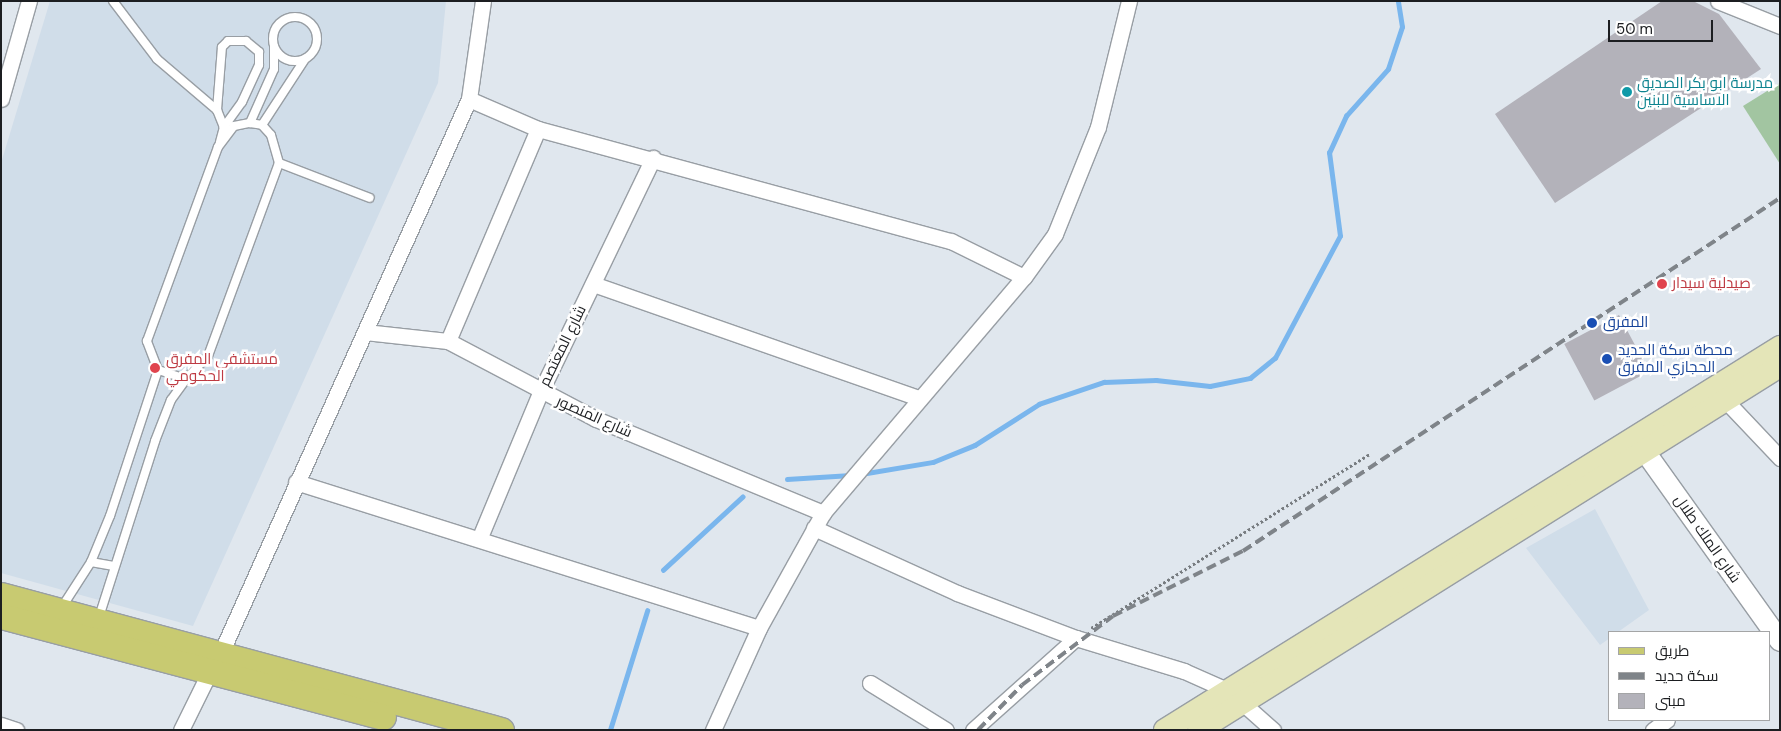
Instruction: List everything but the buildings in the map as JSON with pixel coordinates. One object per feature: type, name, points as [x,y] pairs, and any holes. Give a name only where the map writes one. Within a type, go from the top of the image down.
[{"type":"main road","points":[[1165,730],[1236,697],[1640,444],[1780,347]]},
{"type":"main road","points":[[1640,444],[1726,401],[1780,366]]},
{"type":"main road","points":[[1199,730],[1236,697],[1369,601],[1501,530]]},
{"type":"main road","points":[[1,595],[55,621],[94,632],[215,664],[502,730]]},
{"type":"main road","points":[[1,616],[55,621]]},
{"type":"main road","points":[[215,664],[434,730]]},
{"type":"street","points":[[1,99],[5,70],[29,1]]},
{"type":"street","points":[[181,730],[215,664],[469,99],[483,1]]},
{"type":"street","points":[[713,730],[759,628],[814,528],[828,507],[858,468],[1024,277],[1055,234],[1088,158],[1129,1]]},
{"type":"street","points":[[1718,1],[1780,26]]},
{"type":"street","points":[[469,99],[538,129],[653,158],[950,241],[1024,277]]},
{"type":"street","points":[[448,341],[538,129]]},
{"type":"street","name":"شارع المعتصم","points":[[480,537],[540,393],[653,158]]},
{"type":"street","points":[[593,284],[919,398]]},
{"type":"street","name":"شارع المنصور","points":[[365,332],[448,341],[540,393],[828,507]]},
{"type":"street","points":[[1726,401],[1780,458]]},
{"type":"street","name":"شارع الملك طلال","points":[[1640,444],[1780,642]]},
{"type":"street","points":[[296,482],[480,537],[759,628]]},
{"type":"street","points":[[814,528],[949,590],[1076,638],[1157,660],[1236,697],[1273,730]]},
{"type":"street","points":[[973,730],[1076,638]]},
{"type":"street","points":[[870,683],[946,730]]},
{"type":"street","points":[[1653,730],[1666,721]]},
{"type":"street","points":[[1,725],[16,730]]},
{"type":"lane","points":[[113,1],[157,59],[217,110]]},
{"type":"lane","points":[[250,123],[274,69],[274,45],[279,23],[291,17],[304,18],[317,36],[315,48],[305,59],[262,125]]},
{"type":"lane","points":[[55,621],[91,562],[125,473],[158,370],[147,341],[224,127],[242,102],[259,65],[258,52],[246,40],[228,41],[222,47],[217,110],[224,127]]},
{"type":"lane","points":[[274,45],[287,60],[305,59]]},
{"type":"lane","points":[[94,632],[142,478],[171,400],[186,379],[208,356],[279,163],[278,146],[262,125],[250,123],[234,126],[218,147]]},
{"type":"lane","points":[[279,163],[370,198]]},
{"type":"lane","points":[[158,370],[186,379]]},
{"type":"lane","points":[[125,473],[142,478]]},
{"type":"lane","points":[[91,562],[114,566]]},
{"type":"path","points":[[1076,638],[1129,600],[1369,454]]},
{"type":"shaded area","name":"مستشفى المفرق الحكومي","points":[[50,1],[446,1],[438,83],[193,626],[1,573],[1,163]]},
{"type":"shaded area","points":[[1595,509],[1649,610],[1619,631],[1608,631],[1608,639],[1600,645],[1526,548]]},
{"type":"green space","points":[[1780,83],[1780,164],[1743,106]]},
{"type":"waterway","points":[[861,474],[933,462],[975,445],[1039,404],[1104,382],[1156,380],[1210,386],[1250,378],[1275,358],[1340,236],[1329,153],[1346,116],[1388,69],[1402,27],[1398,1]]},
{"type":"waterway","points":[[787,479],[851,475]]},
{"type":"waterway","points":[[663,570],[742,497]]},
{"type":"waterway","points":[[610,730],[647,611]]},
{"type":"railway","points":[[978,730],[1022,685],[1113,616],[1243,551],[1780,198]]},
{"type":"place","name":"مدرسة ابو بكر الصديق الاساسية للبنين","points":[[1627,92]]},
{"type":"place","name":"صيدلية سيدار","points":[[1662,284]]},
{"type":"place","name":"المفرق","points":[[1592,323]]},
{"type":"place","name":"محطة سكة الحديد الحجازي المفرق","points":[[1607,359]]},
{"type":"place","name":"مستشفى المفرق الحكومي","points":[[155,368]]}]
